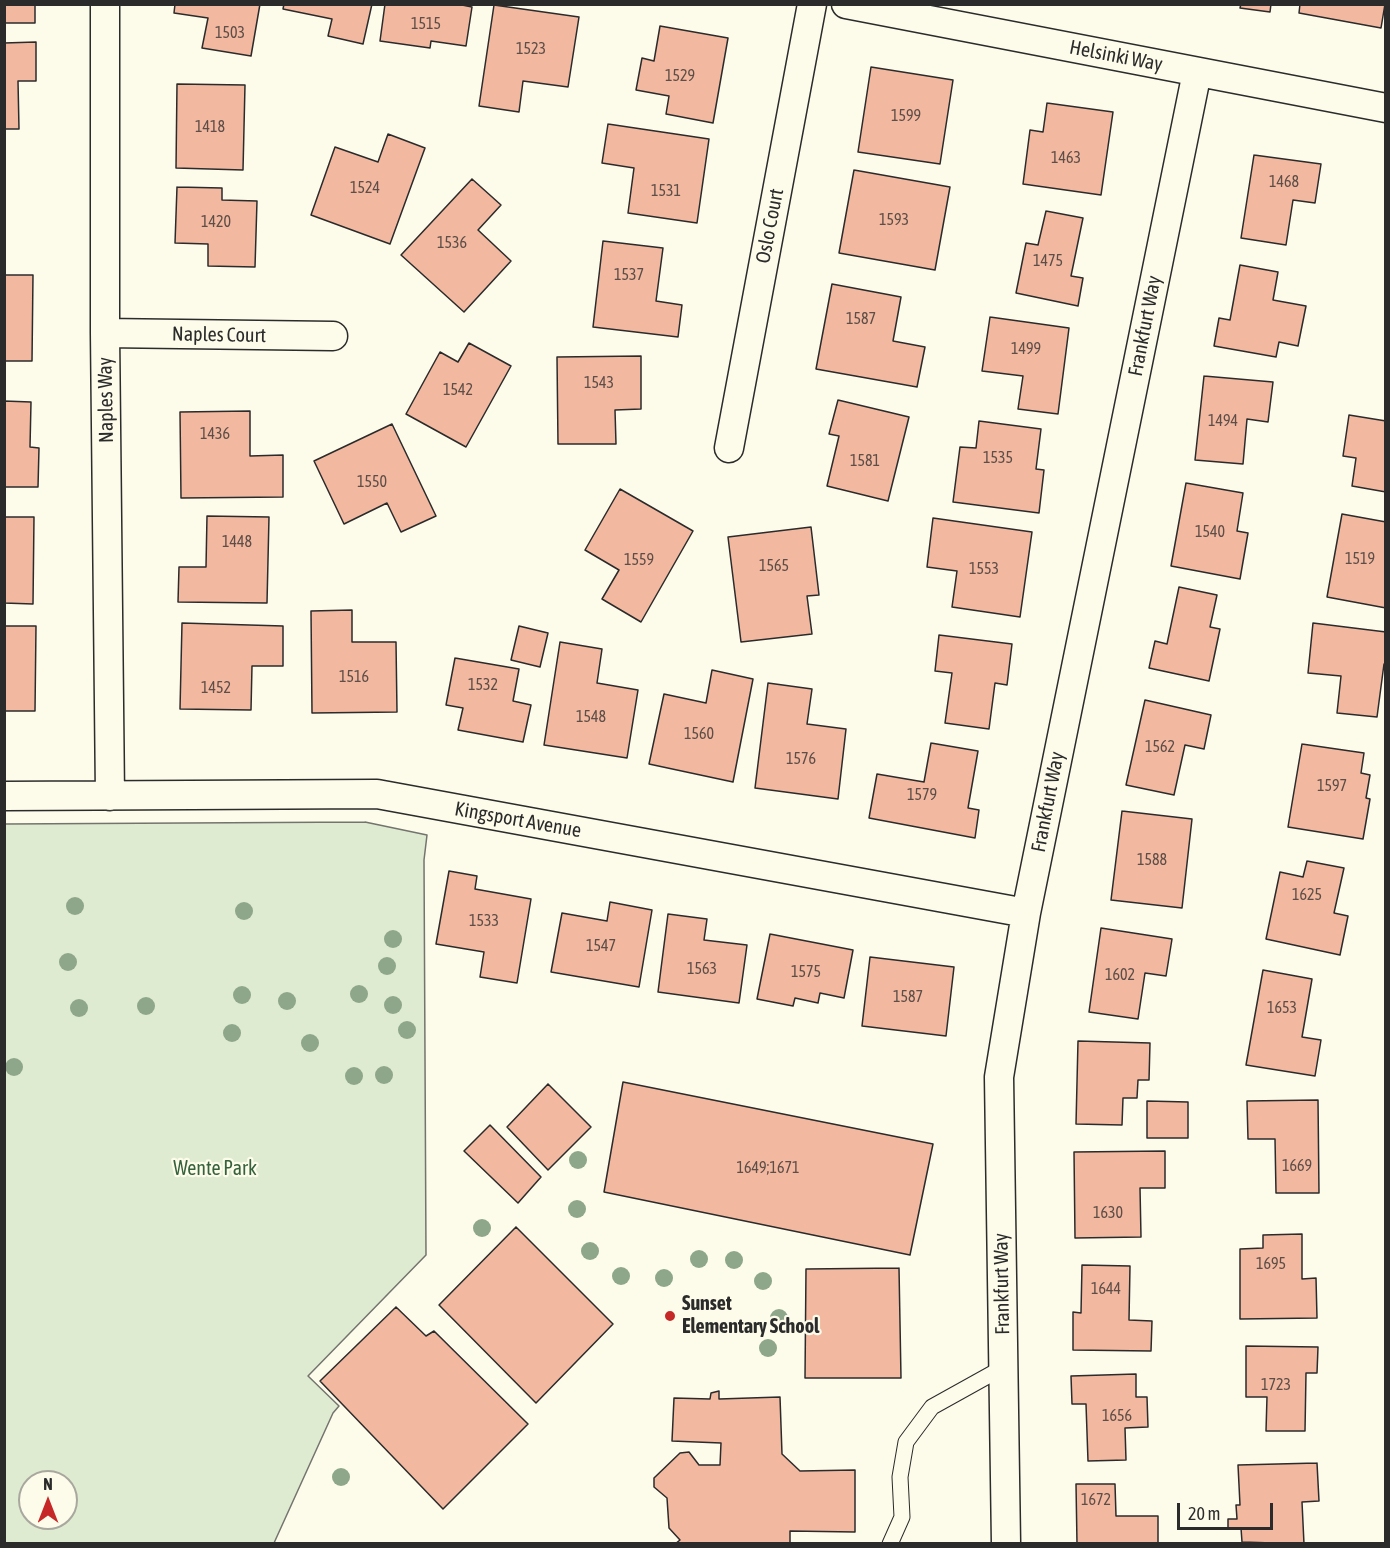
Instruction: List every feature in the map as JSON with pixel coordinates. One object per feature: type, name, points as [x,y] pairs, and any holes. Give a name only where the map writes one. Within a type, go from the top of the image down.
[{"type":"street","name":"Naples Way","points":[[105,4],[105,333],[110,796]]},
{"type":"street","name":"Oslo Court","points":[[729,448],[812,4]]},
{"type":"street","name":"Helsinki Way","points":[[846,4],[1386,108]]},
{"type":"street","name":"Frankfurt Way","points":[[1006,1544],[999,1077],[1026,913],[1197,72]]},
{"type":"street","name":"Naples Court","points":[[105,333],[333,336]]},
{"type":"street","name":"Kingsport Avenue","points":[[4,796],[377,794],[1026,913]]},
{"type":"lane","points":[[890,1544],[903,1518],[900,1477],[906,1442],[932,1407],[1004,1367]]},
{"type":"green space","name":"Wente Park","points":[[365,822],[427,835],[424,860],[426,1255],[308,1376],[339,1406],[333,1413],[274,1543],[5,1543],[5,824]]},
{"type":"building","points":[[4,4],[35,4],[35,23],[4,23]]},
{"type":"building","points":[[175,4],[260,4],[251,56],[202,48],[208,18],[174,13]]},
{"type":"building","points":[[284,4],[372,4],[363,44],[328,36],[332,19],[283,9]]},
{"type":"building","points":[[385,4],[457,4],[472,7],[466,46],[431,41],[430,48],[380,41]]},
{"type":"building","points":[[1241,4],[1271,4],[1270,12],[1240,8]]},
{"type":"building","points":[[1300,4],[1385,4],[1381,28],[1299,13]]},
{"type":"building","points":[[494,5],[579,17],[568,87],[523,81],[519,112],[479,106]]},
{"type":"building","points":[[660,26],[728,38],[713,123],[666,114],[669,96],[636,90],[642,58],[654,61]]},
{"type":"building","points":[[36,42],[36,81],[18,81],[19,129],[4,129],[4,43]]},
{"type":"building","points":[[871,67],[953,80],[940,164],[858,152]]},
{"type":"building","points":[[177,84],[245,85],[243,170],[176,168]]},
{"type":"building","points":[[1047,103],[1113,112],[1101,195],[1023,184],[1030,130],[1043,132]]},
{"type":"building","points":[[608,124],[709,139],[697,223],[628,213],[634,168],[602,163]]},
{"type":"building","points":[[388,134],[425,148],[390,244],[311,215],[335,147],[378,162]]},
{"type":"building","points":[[1254,155],[1321,164],[1315,203],[1293,200],[1286,245],[1241,238]]},
{"type":"building","points":[[854,170],[950,187],[935,270],[839,253]]},
{"type":"building","points":[[472,179],[501,205],[478,230],[511,261],[464,312],[401,255]]},
{"type":"building","points":[[177,187],[222,188],[222,200],[257,201],[255,267],[208,266],[208,244],[175,243]]},
{"type":"building","points":[[1046,211],[1083,218],[1071,276],[1083,278],[1078,306],[1016,293],[1026,243],[1038,245]]},
{"type":"building","points":[[603,241],[663,248],[656,301],[682,305],[678,337],[593,327]]},
{"type":"building","points":[[1240,265],[1278,272],[1273,300],[1306,306],[1298,346],[1279,342],[1276,357],[1214,346],[1219,318],[1230,320]]},
{"type":"building","points":[[4,275],[33,275],[32,361],[4,361]]},
{"type":"building","points":[[832,284],[901,297],[893,341],[925,347],[917,387],[816,369]]},
{"type":"building","points":[[990,317],[1069,328],[1058,414],[1018,409],[1023,376],[982,371]]},
{"type":"building","points":[[469,343],[511,366],[466,447],[406,414],[440,352],[458,362]]},
{"type":"building","points":[[641,356],[641,409],[615,410],[616,444],[558,444],[557,357]]},
{"type":"building","points":[[1204,376],[1273,382],[1268,422],[1247,419],[1243,464],[1195,460]]},
{"type":"building","points":[[838,400],[909,417],[888,501],[827,486],[839,436],[829,434]]},
{"type":"building","points":[[4,401],[31,402],[30,447],[39,448],[38,487],[4,487]]},
{"type":"building","points":[[250,411],[250,456],[283,455],[283,497],[181,498],[180,412]]},
{"type":"building","points":[[1349,415],[1386,421],[1386,492],[1352,486],[1356,458],[1343,456]]},
{"type":"building","points":[[979,421],[1041,429],[1036,469],[1044,470],[1039,513],[953,502],[960,447],[976,448]]},
{"type":"building","points":[[392,424],[436,516],[401,532],[387,503],[344,524],[314,461]]},
{"type":"building","points":[[1186,483],[1243,493],[1237,531],[1248,533],[1240,579],[1171,566]]},
{"type":"building","points":[[620,489],[693,531],[641,622],[602,599],[619,570],[585,550]]},
{"type":"building","points":[[1342,514],[1386,522],[1386,608],[1327,597]]},
{"type":"building","points":[[207,516],[269,517],[267,603],[178,602],[179,567],[206,567]]},
{"type":"building","points":[[4,517],[34,517],[33,604],[4,603]]},
{"type":"building","points":[[933,518],[1032,532],[1020,617],[952,607],[957,571],[927,567]]},
{"type":"building","points":[[811,527],[819,595],[807,596],[812,634],[741,642],[728,537]]},
{"type":"building","points":[[1179,587],[1217,595],[1210,627],[1220,629],[1209,681],[1149,668],[1155,641],[1167,644]]},
{"type":"building","points":[[352,610],[352,642],[396,642],[397,712],[312,713],[311,611]]},
{"type":"building","points":[[182,623],[283,626],[283,666],[252,666],[251,710],[180,709]]},
{"type":"building","points":[[1313,623],[1386,632],[1386,664],[1384,664],[1377,717],[1337,713],[1341,676],[1308,673]]},
{"type":"building","points":[[4,626],[36,626],[35,711],[4,711]]},
{"type":"building","points":[[519,626],[548,633],[540,667],[511,660]]},
{"type":"building","points":[[939,635],[1012,644],[1007,685],[995,683],[989,729],[945,723],[952,673],[935,671]]},
{"type":"building","points":[[560,642],[602,649],[597,683],[638,690],[627,758],[544,745]]},
{"type":"building","points":[[455,658],[519,669],[513,701],[531,705],[523,742],[458,730],[463,708],[446,705]]},
{"type":"building","points":[[712,670],[753,679],[733,782],[649,764],[664,694],[706,703]]},
{"type":"building","points":[[768,683],[812,689],[807,724],[846,729],[838,799],[755,788]]},
{"type":"building","points":[[1145,700],[1211,715],[1204,749],[1185,745],[1174,795],[1126,785]]},
{"type":"building","points":[[931,743],[978,751],[968,808],[979,810],[975,838],[869,818],[877,774],[924,782]]},
{"type":"building","points":[[1302,744],[1364,753],[1361,773],[1370,775],[1366,798],[1370,799],[1363,839],[1288,827]]},
{"type":"building","points":[[1122,811],[1192,819],[1182,908],[1111,900]]},
{"type":"building","points":[[1307,861],[1344,868],[1334,913],[1348,916],[1340,955],[1266,939],[1280,872],[1303,877]]},
{"type":"building","points":[[449,871],[477,876],[475,889],[531,899],[517,983],[480,977],[484,952],[436,944]]},
{"type":"building","points":[[610,902],[652,910],[639,987],[551,972],[562,913],[607,921]]},
{"type":"building","points":[[668,914],[707,919],[704,940],[747,945],[739,1003],[658,992]]},
{"type":"building","points":[[1101,928],[1172,939],[1166,976],[1145,973],[1138,1019],[1089,1012]]},
{"type":"building","points":[[770,934],[853,950],[844,998],[820,993],[818,1003],[795,998],[793,1006],[757,999]]},
{"type":"building","points":[[870,957],[954,967],[946,1036],[862,1026]]},
{"type":"building","points":[[1263,970],[1312,979],[1302,1037],[1321,1040],[1315,1076],[1246,1065]]},
{"type":"building","points":[[1078,1041],[1150,1043],[1149,1080],[1138,1080],[1137,1098],[1123,1098],[1122,1125],[1076,1124]]},
{"type":"building","points":[[623,1082],[933,1144],[910,1255],[604,1192]]},
{"type":"building","points":[[548,1084],[591,1127],[548,1170],[507,1127]]},
{"type":"building","points":[[1318,1100],[1319,1193],[1276,1193],[1275,1139],[1248,1139],[1247,1101]]},
{"type":"building","points":[[1147,1101],[1188,1102],[1188,1138],[1147,1138]]},
{"type":"building","points":[[490,1125],[541,1177],[518,1203],[464,1151]]},
{"type":"building","points":[[1165,1151],[1165,1188],[1140,1188],[1141,1237],[1075,1238],[1074,1152]]},
{"type":"building","points":[[516,1227],[613,1324],[536,1403],[439,1305]]},
{"type":"building","points":[[1302,1234],[1302,1279],[1316,1278],[1317,1318],[1240,1319],[1240,1249],[1263,1248],[1263,1235]]},
{"type":"building","points":[[1082,1265],[1130,1266],[1129,1320],[1152,1321],[1151,1351],[1073,1350],[1073,1312],[1081,1313]]},
{"type":"building","points":[[899,1268],[901,1378],[805,1378],[806,1269]]},
{"type":"building","points":[[396,1307],[426,1336],[434,1331],[528,1424],[443,1509],[320,1381]]},
{"type":"building","points":[[1246,1346],[1318,1347],[1317,1373],[1306,1373],[1305,1431],[1266,1431],[1267,1397],[1246,1397]]},
{"type":"building","points":[[1136,1374],[1136,1397],[1147,1397],[1148,1427],[1125,1428],[1126,1460],[1088,1461],[1086,1404],[1072,1404],[1071,1376]]},
{"type":"building","points":[[719,1391],[719,1399],[780,1397],[782,1454],[800,1471],[855,1470],[855,1532],[790,1531],[790,1544],[675,1544],[680,1540],[669,1528],[667,1498],[654,1487],[654,1478],[680,1453],[689,1452],[699,1465],[720,1465],[721,1443],[672,1441],[674,1398],[710,1399],[711,1393]]},
{"type":"building","points":[[1317,1463],[1319,1501],[1302,1502],[1304,1544],[1242,1542],[1241,1528],[1228,1528],[1228,1519],[1237,1519],[1236,1505],[1240,1505],[1238,1465]]},
{"type":"building","points":[[1076,1484],[1115,1484],[1116,1516],[1158,1516],[1158,1544],[1077,1544]]},
{"type":"place","name":"Sunset Elementary School","points":[[670,1316]]}]
